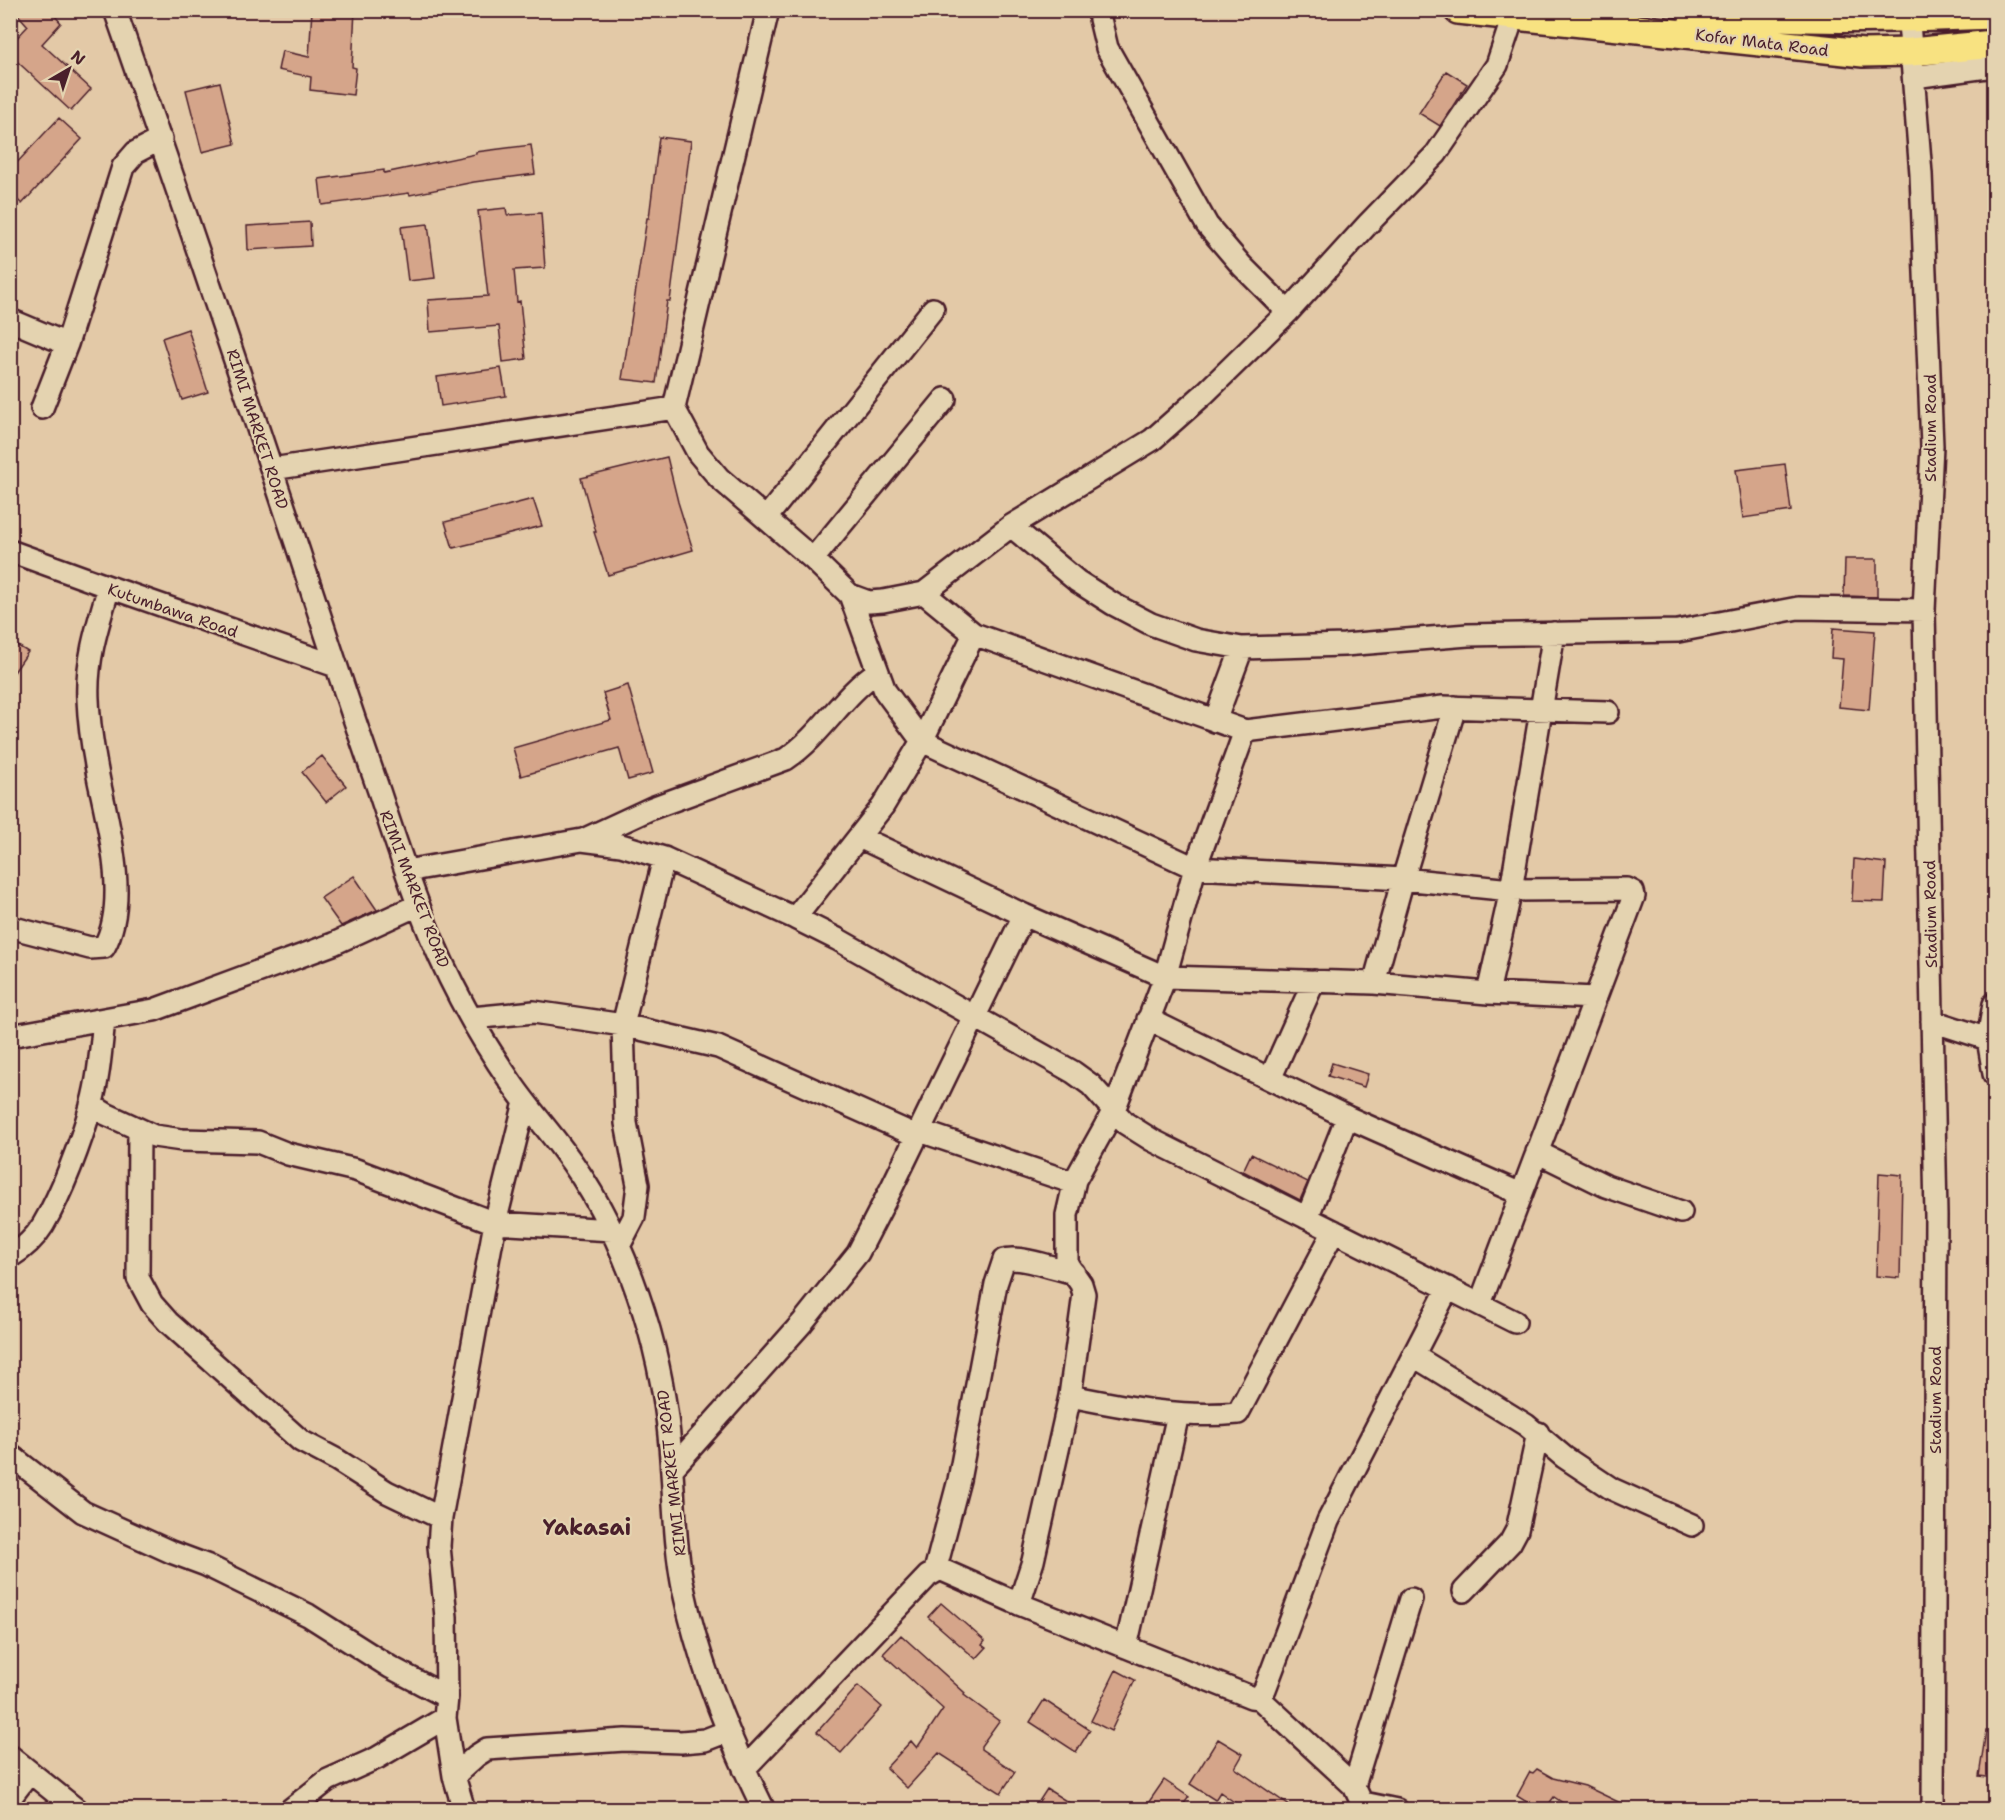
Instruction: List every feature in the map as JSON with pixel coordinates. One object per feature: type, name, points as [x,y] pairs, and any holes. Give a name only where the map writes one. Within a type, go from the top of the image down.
[{"type":"main road","name":"Kofar Mata Road","points":[[1458,10],[1863,53],[1913,65],[1995,44]]},
{"type":"main road","name":"Kofar Mata Road","points":[[1689,10],[1871,20],[1909,15],[1995,15]]},
{"type":"street","name":"RIMI MARKET ROAD","points":[[116,10],[418,905],[451,981],[490,1051],[525,1102],[566,1153],[590,1190],[615,1238],[649,1325],[668,1420],[679,1562],[684,1594],[705,1666],[728,1731],[764,1809]]},
{"type":"street","points":[[768,10],[674,408],[698,453],[718,478],[813,559],[850,595],[869,602],[883,602],[924,593],[1011,526],[1152,440],[1204,394],[1288,312],[1436,154],[1497,65],[1513,17]]},
{"type":"street","points":[[1100,10],[1107,48],[1207,225],[1242,266],[1288,312]]},
{"type":"street","name":"Stadium Road","points":[[1909,15],[1922,186],[1932,446],[1924,610],[1936,1216],[1933,1809]]},
{"type":"street","points":[[1913,65],[1995,66]]},
{"type":"street","points":[[42,408],[67,344],[123,167],[136,152],[161,139]]},
{"type":"street","points":[[766,518],[933,309]]},
{"type":"street","points":[[10,320],[67,344]]},
{"type":"street","points":[[813,559],[945,399]]},
{"type":"street","points":[[272,470],[674,408]]},
{"type":"street","points":[[1011,526],[1077,581],[1150,624],[1196,640],[1242,648],[1344,645],[1468,635],[1678,631],[1798,609],[1924,610]]},
{"type":"street","name":"Kutumbawa Road","points":[[10,551],[336,666]]},
{"type":"street","points":[[10,927],[90,948],[104,947],[112,933],[115,873],[110,831],[98,778],[88,699],[92,643],[109,587]]},
{"type":"street","points":[[924,593],[974,634],[1245,731],[1443,707],[1608,712]]},
{"type":"street","points":[[850,595],[885,691],[922,741],[1195,868],[1402,879],[1511,890],[1627,889],[1633,892],[1634,896],[1480,1304]]},
{"type":"street","points":[[1488,993],[1511,890],[1554,633]]},
{"type":"street","points":[[795,918],[883,807],[922,741],[974,634]]},
{"type":"street","points":[[1215,721],[1242,648]]},
{"type":"street","points":[[406,871],[582,840],[652,808],[786,759],[801,749],[861,683],[877,672]]},
{"type":"street","points":[[1374,983],[1402,879],[1455,707]]},
{"type":"street","points":[[1019,1604],[1033,1561],[1070,1396],[1084,1294],[1081,1284],[1067,1264],[1067,1215],[1075,1180],[1114,1110],[1165,977],[1195,868],[1245,731]]},
{"type":"street","points":[[859,837],[1024,915],[1165,977],[1374,983],[1488,993],[1595,998]]},
{"type":"street","points":[[582,840],[621,845],[664,858],[795,918],[1073,1072],[1091,1085],[1125,1123],[1145,1136],[1515,1322]]},
{"type":"street","points":[[91,1105],[154,1136],[182,1140],[258,1142],[288,1154],[356,1170],[495,1222],[615,1238],[634,1217],[638,1185],[626,1123],[623,1025],[664,858]]},
{"type":"street","points":[[10,1036],[154,1010],[333,944],[418,905]]},
{"type":"street","points":[[672,1468],[802,1323],[858,1253],[976,1017],[1024,915]]},
{"type":"street","points":[[1270,1079],[1314,981]]},
{"type":"street","points":[[1995,1004],[1988,1039],[1995,1074]]},
{"type":"street","points":[[472,1018],[534,1012],[623,1025],[718,1047],[918,1133],[1071,1182],[1075,1180]]},
{"type":"street","points":[[10,1257],[24,1249],[42,1226],[63,1182],[91,1105],[101,1056],[104,1019]]},
{"type":"street","points":[[1148,1019],[1347,1117],[1521,1194]]},
{"type":"street","points":[[1932,1021],[1988,1039]]},
{"type":"street","points":[[464,1809],[454,1776],[446,1708],[446,1617],[439,1546],[441,1518],[495,1222],[525,1102]]},
{"type":"street","points":[[1307,1218],[1347,1117]]},
{"type":"street","points":[[139,1130],[138,1278],[152,1304],[168,1322],[302,1441],[387,1492],[441,1518]]},
{"type":"street","points":[[1537,1152],[1606,1186],[1681,1212]]},
{"type":"street","points":[[1070,1396],[1143,1410],[1178,1414],[1238,1413],[1334,1231]]},
{"type":"street","points":[[935,1571],[959,1480],[996,1284],[1004,1260],[1008,1258],[1022,1260],[1074,1273]]},
{"type":"street","points":[[1259,1698],[1265,1689],[1328,1521],[1448,1288]]},
{"type":"street","points":[[1414,1356],[1538,1434],[1564,1457],[1612,1489],[1692,1525]]},
{"type":"street","points":[[1126,1647],[1178,1414]]},
{"type":"street","points":[[1464,1591],[1510,1543],[1517,1530],[1538,1434]]},
{"type":"street","points":[[10,1455],[83,1512],[171,1552],[206,1565],[309,1615],[390,1667],[446,1708]]},
{"type":"street","points":[[744,1769],[920,1584],[940,1569],[1019,1604],[1251,1697],[1259,1698],[1360,1800],[1397,1809]]},
{"type":"street","points":[[1360,1800],[1411,1599]]},
{"type":"street","points":[[290,1809],[328,1780],[377,1758],[446,1708]]},
{"type":"street","points":[[454,1776],[476,1756],[488,1749],[625,1740],[681,1742],[705,1740],[728,1731]]},
{"type":"street","points":[[10,1756],[77,1809]]},
{"type":"street","points":[[10,1798],[30,1772]]},
{"type":"building","points":[[14,10],[50,10],[61,23],[42,44],[91,89],[71,111],[10,55],[10,45],[28,26]]},
{"type":"building","points":[[312,10],[355,10],[352,67],[356,68],[353,95],[310,90],[311,77],[278,70],[282,51],[309,57]]},
{"type":"building","points":[[1446,71],[1467,84],[1440,126],[1419,113]]},
{"type":"building","points":[[220,82],[235,144],[202,152],[186,90]]},
{"type":"building","points":[[59,118],[82,139],[22,204],[10,193],[10,170]]},
{"type":"building","points":[[659,137],[691,141],[670,301],[667,301],[656,383],[622,379],[647,218],[649,218]]},
{"type":"building","points":[[531,145],[535,174],[474,182],[410,195],[409,193],[322,205],[319,179],[384,170],[384,173],[476,154],[476,152]]},
{"type":"building","points":[[506,208],[507,215],[541,213],[545,268],[514,270],[517,302],[520,301],[526,359],[503,362],[499,326],[430,332],[428,300],[488,296],[478,211]]},
{"type":"building","points":[[310,222],[311,246],[248,250],[247,226]]},
{"type":"building","points":[[428,224],[435,278],[408,281],[401,227]]},
{"type":"building","points":[[188,329],[208,392],[182,400],[162,338]]},
{"type":"building","points":[[501,368],[506,396],[441,406],[437,377]]},
{"type":"building","points":[[667,457],[693,550],[608,575],[594,532],[596,532],[581,478]]},
{"type":"building","points":[[1785,464],[1791,511],[1743,518],[1736,470]]},
{"type":"building","points":[[533,499],[542,526],[453,548],[445,522]]},
{"type":"building","points":[[1845,559],[1877,559],[1877,597],[1844,596]]},
{"type":"building","points":[[1833,628],[1875,631],[1869,710],[1839,707],[1843,659],[1831,658]]},
{"type":"building","points":[[10,641],[28,652],[10,678]]},
{"type":"building","points":[[628,685],[653,773],[628,780],[619,748],[521,776],[513,748],[611,720],[603,693]]},
{"type":"building","points":[[322,756],[346,786],[326,802],[302,772]]},
{"type":"building","points":[[1854,859],[1886,863],[1884,902],[1852,901]]},
{"type":"building","points":[[354,876],[377,910],[341,926],[321,898]]},
{"type":"building","points":[[1332,1063],[1368,1074],[1364,1087],[1328,1076]]},
{"type":"building","points":[[1251,1154],[1308,1182],[1300,1200],[1243,1171]]},
{"type":"building","points":[[1879,1173],[1902,1175],[1900,1278],[1876,1276]]},
{"type":"building","points":[[941,1603],[985,1641],[982,1645],[986,1648],[976,1659],[928,1617]]},
{"type":"building","points":[[901,1635],[965,1693],[964,1695],[999,1721],[981,1749],[1015,1772],[1001,1793],[939,1753],[907,1788],[886,1768],[911,1741],[917,1748],[943,1709],[883,1654]]},
{"type":"building","points":[[1116,1670],[1135,1680],[1111,1731],[1091,1721]]},
{"type":"building","points":[[858,1686],[882,1707],[841,1753],[817,1732]]},
{"type":"building","points":[[1044,1700],[1090,1730],[1076,1752],[1030,1722]]},
{"type":"building","points":[[1986,1731],[1995,1731],[1995,1778],[1979,1776]]},
{"type":"building","points":[[1218,1739],[1243,1754],[1235,1768],[1294,1809],[1244,1809],[1220,1792],[1215,1800],[1190,1784]]},
{"type":"building","points":[[1537,1769],[1553,1778],[1585,1786],[1633,1809],[1572,1809],[1554,1797],[1545,1809],[1538,1809],[1517,1796],[1530,1772],[1533,1773]]},
{"type":"building","points":[[1164,1780],[1189,1797],[1180,1809],[1144,1809]]},
{"type":"building","points":[[1047,1789],[1079,1809],[1034,1809]]},
{"type":"district","name":"Yakasai","points":[[587,1527]]}]
